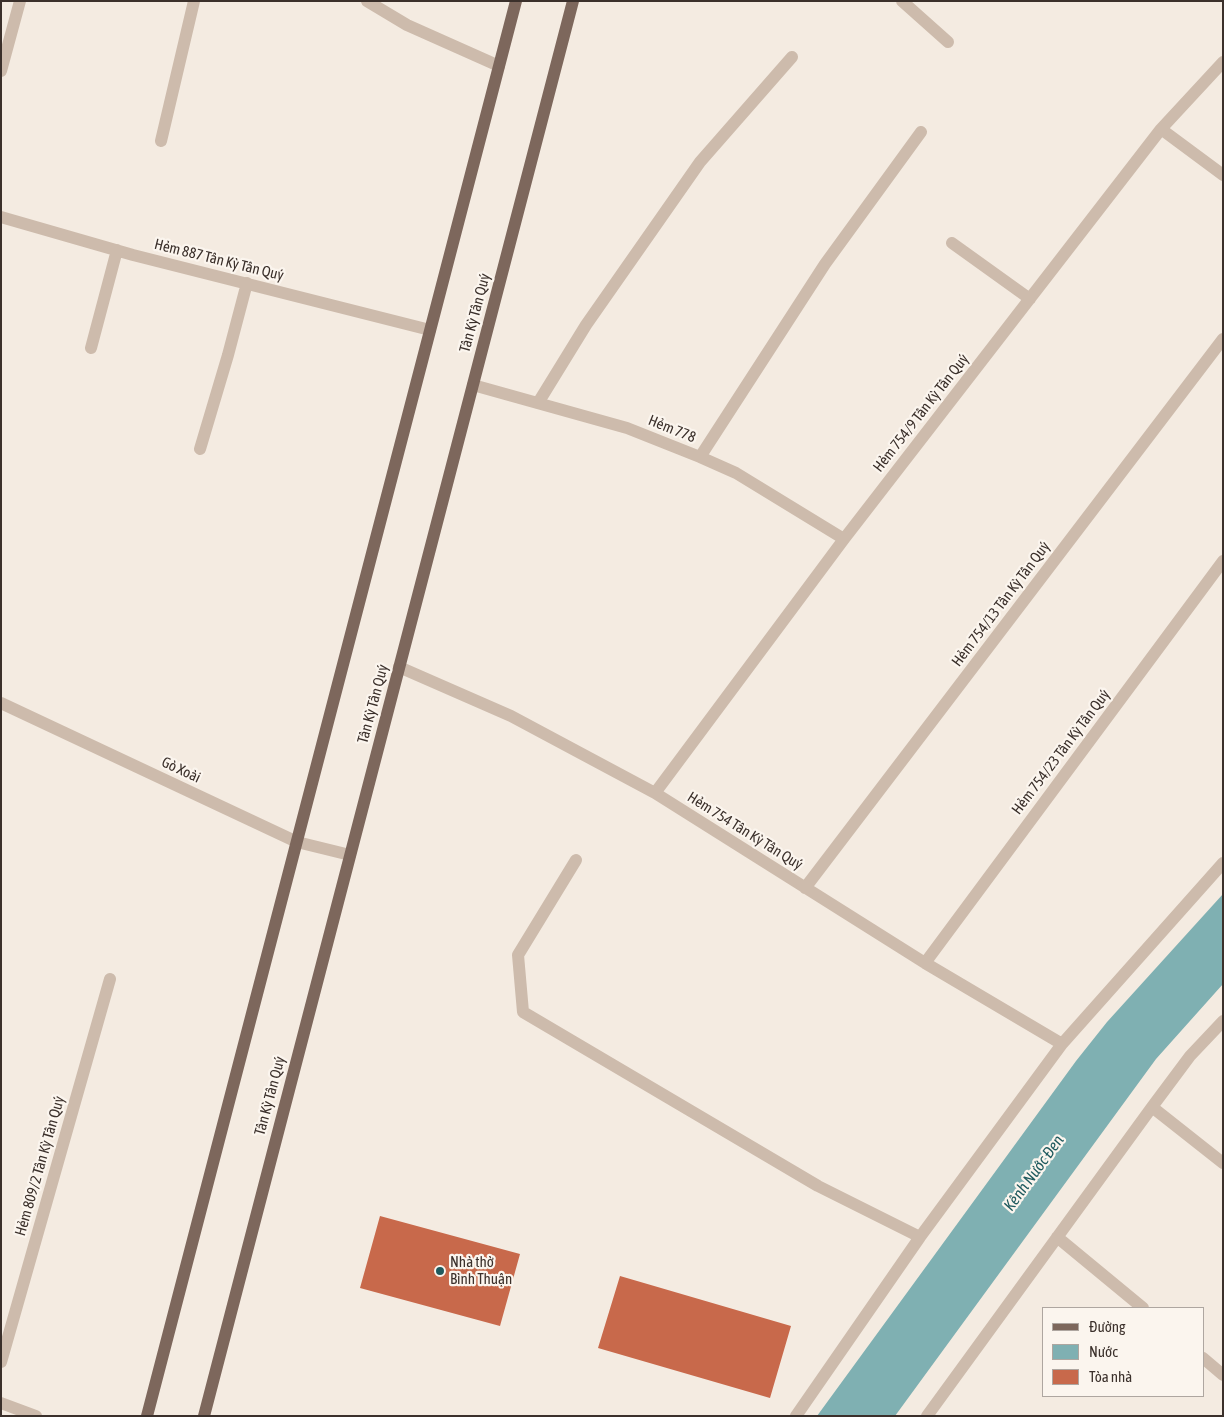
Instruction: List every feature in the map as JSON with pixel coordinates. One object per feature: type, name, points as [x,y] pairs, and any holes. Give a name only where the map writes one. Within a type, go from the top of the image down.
[{"type":"main road","points":[[146,1416],[516,1]]},
{"type":"main road","name":"Tân Kỳ Tân Quý","points":[[204,1416],[573,1]]},
{"type":"street","points":[[1,71],[20,1]]},
{"type":"street","points":[[160,141],[194,1]]},
{"type":"street","points":[[367,1],[407,25],[499,66]]},
{"type":"street","points":[[902,1],[948,42]]},
{"type":"street","points":[[538,403],[586,325],[700,162],[792,57]]},
{"type":"street","name":"Hẻm 754/9 Tân Kỳ Tân Quý","points":[[655,793],[844,539],[1161,129],[1223,62]]},
{"type":"street","points":[[1161,129],[1223,175]]},
{"type":"street","points":[[700,458],[825,264],[921,132]]},
{"type":"street","name":"Hẻm 887 Tân Kỳ Tân Quý","points":[[1,217],[117,250],[430,330]]},
{"type":"street","points":[[952,242],[1030,299]]},
{"type":"street","points":[[91,348],[117,250]]},
{"type":"street","points":[[200,449],[247,283]]},
{"type":"street","name":"Hẻm 754/13 Tân Kỳ Tân Quý","points":[[805,888],[1223,339]]},
{"type":"street","name":"Hẻm 778","points":[[473,386],[627,428],[700,458],[736,473],[844,539]]},
{"type":"street","name":"Hẻm 754/23 Tân Kỳ Tân Quý","points":[[925,963],[1223,561]]},
{"type":"street","name":"Hẻm 754 Tân Kỳ Tân Quý","points":[[399,667],[511,716],[655,793],[925,963],[1062,1044]]},
{"type":"street","name":"Gò Xoài","points":[[1,703],[297,842],[350,855]]},
{"type":"street","points":[[576,860],[518,955],[523,1012],[818,1186],[920,1236]]},
{"type":"street","points":[[796,1416],[920,1236],[1062,1044],[1223,863]]},
{"type":"street","name":"Hẻm 809/2 Tân Kỳ Tân Quý","points":[[1,1362],[110,980]]},
{"type":"street","points":[[926,1416],[1190,1056],[1223,1021]]},
{"type":"street","points":[[1152,1107],[1223,1163]]},
{"type":"street","points":[[1057,1237],[1142,1307]]},
{"type":"street","points":[[1204,1359],[1223,1375]]},
{"type":"street","points":[[1,1403],[36,1416]]},
{"type":"water","name":"Kênh Nước Đen","points":[[1223,894],[1223,984],[1156,1059],[895,1416],[817,1416],[1076,1061],[1107,1022]]},
{"type":"building","name":"Nhà thờ Bình Thuận","points":[[380,1216],[520,1254],[500,1326],[360,1288]]},
{"type":"building","points":[[620,1276],[791,1326],[770,1398],[598,1348]]},
{"type":"place","name":"Nhà thờ Bình Thuận","points":[[440,1271]]}]
